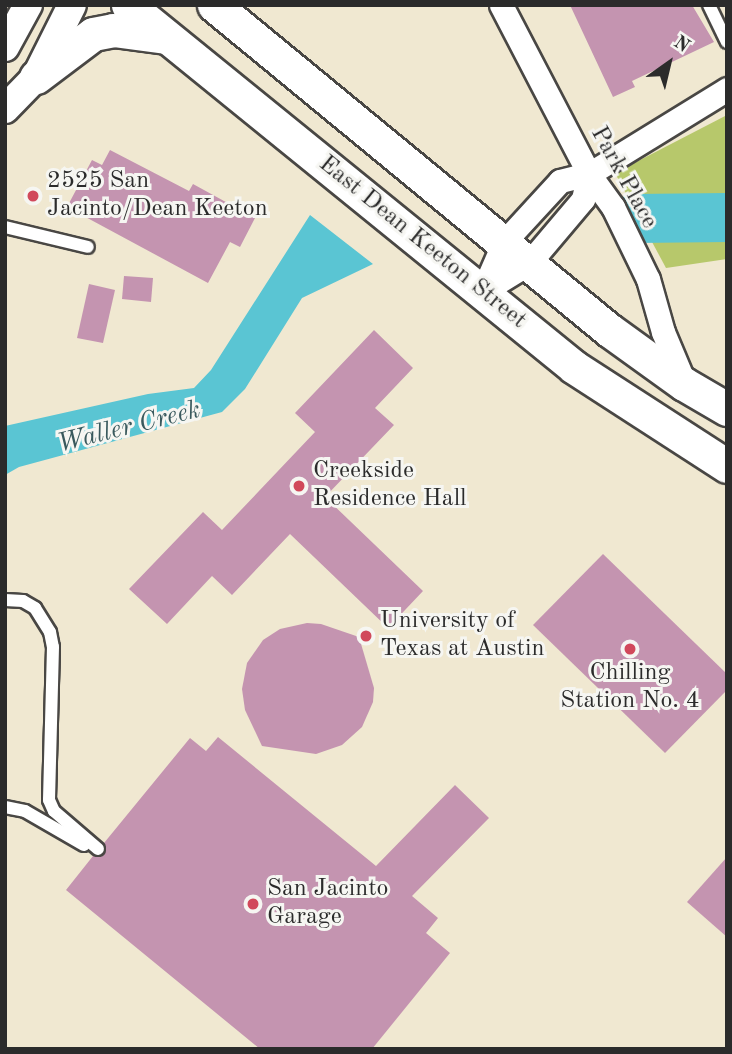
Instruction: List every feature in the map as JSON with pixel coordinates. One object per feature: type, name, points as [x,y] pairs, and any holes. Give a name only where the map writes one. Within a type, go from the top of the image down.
[{"type":"main road","name":"East Dean Keeton Street","points":[[128,5],[574,368],[727,466]]},
{"type":"main road","points":[[214,5],[609,330],[684,384],[727,409]]},
{"type":"main road","points":[[228,5],[258,40]]},
{"type":"main road","points":[[36,77],[93,34],[113,30],[168,38]]},
{"type":"street","points":[[5,47],[28,5]]},
{"type":"street","points":[[5,109],[36,77],[72,5]]},
{"type":"street","name":"Park Place","points":[[500,5],[589,174],[613,207],[648,279],[663,332],[684,384]]},
{"type":"street","points":[[482,292],[517,252],[560,181],[589,174],[727,89]]},
{"type":"street","points":[[482,292],[517,252],[583,199],[589,174]]},
{"type":"lane","points":[[709,5],[727,42]]},
{"type":"lane","points":[[5,227],[88,247]]},
{"type":"lane","points":[[5,600],[23,601],[35,608],[50,632],[53,647],[48,790],[54,811],[97,851],[25,811],[5,807]]},
{"type":"green space","points":[[727,115],[727,259],[666,268],[615,173]]},
{"type":"water","points":[[727,198],[727,234],[651,241],[632,206]]},
{"type":"water","points":[[310,215],[373,264],[302,298],[245,389],[222,412],[19,467],[5,475],[5,426],[148,394],[194,388],[211,370]]},
{"type":"building","points":[[570,5],[692,5],[714,42],[632,81],[635,87],[613,97]]},
{"type":"building","points":[[110,150],[189,191],[193,184],[255,218],[240,247],[230,242],[208,283],[67,207],[92,160],[102,165]]},
{"type":"building","points":[[124,276],[153,278],[151,302],[122,299]]},
{"type":"building","points":[[89,284],[115,290],[103,343],[77,338]]},
{"type":"building","name":"Creekside Residence Hall","points":[[374,330],[413,368],[375,408],[394,425],[325,497],[423,591],[388,628],[290,534],[232,595],[212,576],[167,624],[129,589],[203,512],[222,530],[315,432],[295,413]]},
{"type":"building","name":"Chilling Station No. 4","points":[[603,554],[727,674],[727,690],[665,753],[533,625]]},
{"type":"building","points":[[307,623],[321,624],[359,637],[374,688],[373,702],[362,727],[342,745],[316,754],[262,746],[245,710],[242,689],[247,663],[263,640],[280,629]]},
{"type":"building","name":"San Jacinto Garage","points":[[218,737],[376,866],[455,785],[489,818],[412,896],[438,918],[426,933],[450,953],[372,1049],[260,1049],[66,890],[93,856],[105,854],[104,843],[190,738],[206,751]]},
{"type":"building","points":[[727,857],[727,937],[687,902]]},
{"type":"waterway","name":"Waller Creek","points":[[634,218],[727,217]]},
{"type":"place","name":"2525 San Jacinto/Dean Keeton","points":[[33,196]]},
{"type":"place","name":"Creekside Residence Hall","points":[[299,486]]},
{"type":"place","name":"University of Texas at Austin","points":[[366,636]]},
{"type":"place","name":"Chilling Station No. 4","points":[[630,649]]},
{"type":"place","name":"San Jacinto Garage","points":[[253,904]]}]
